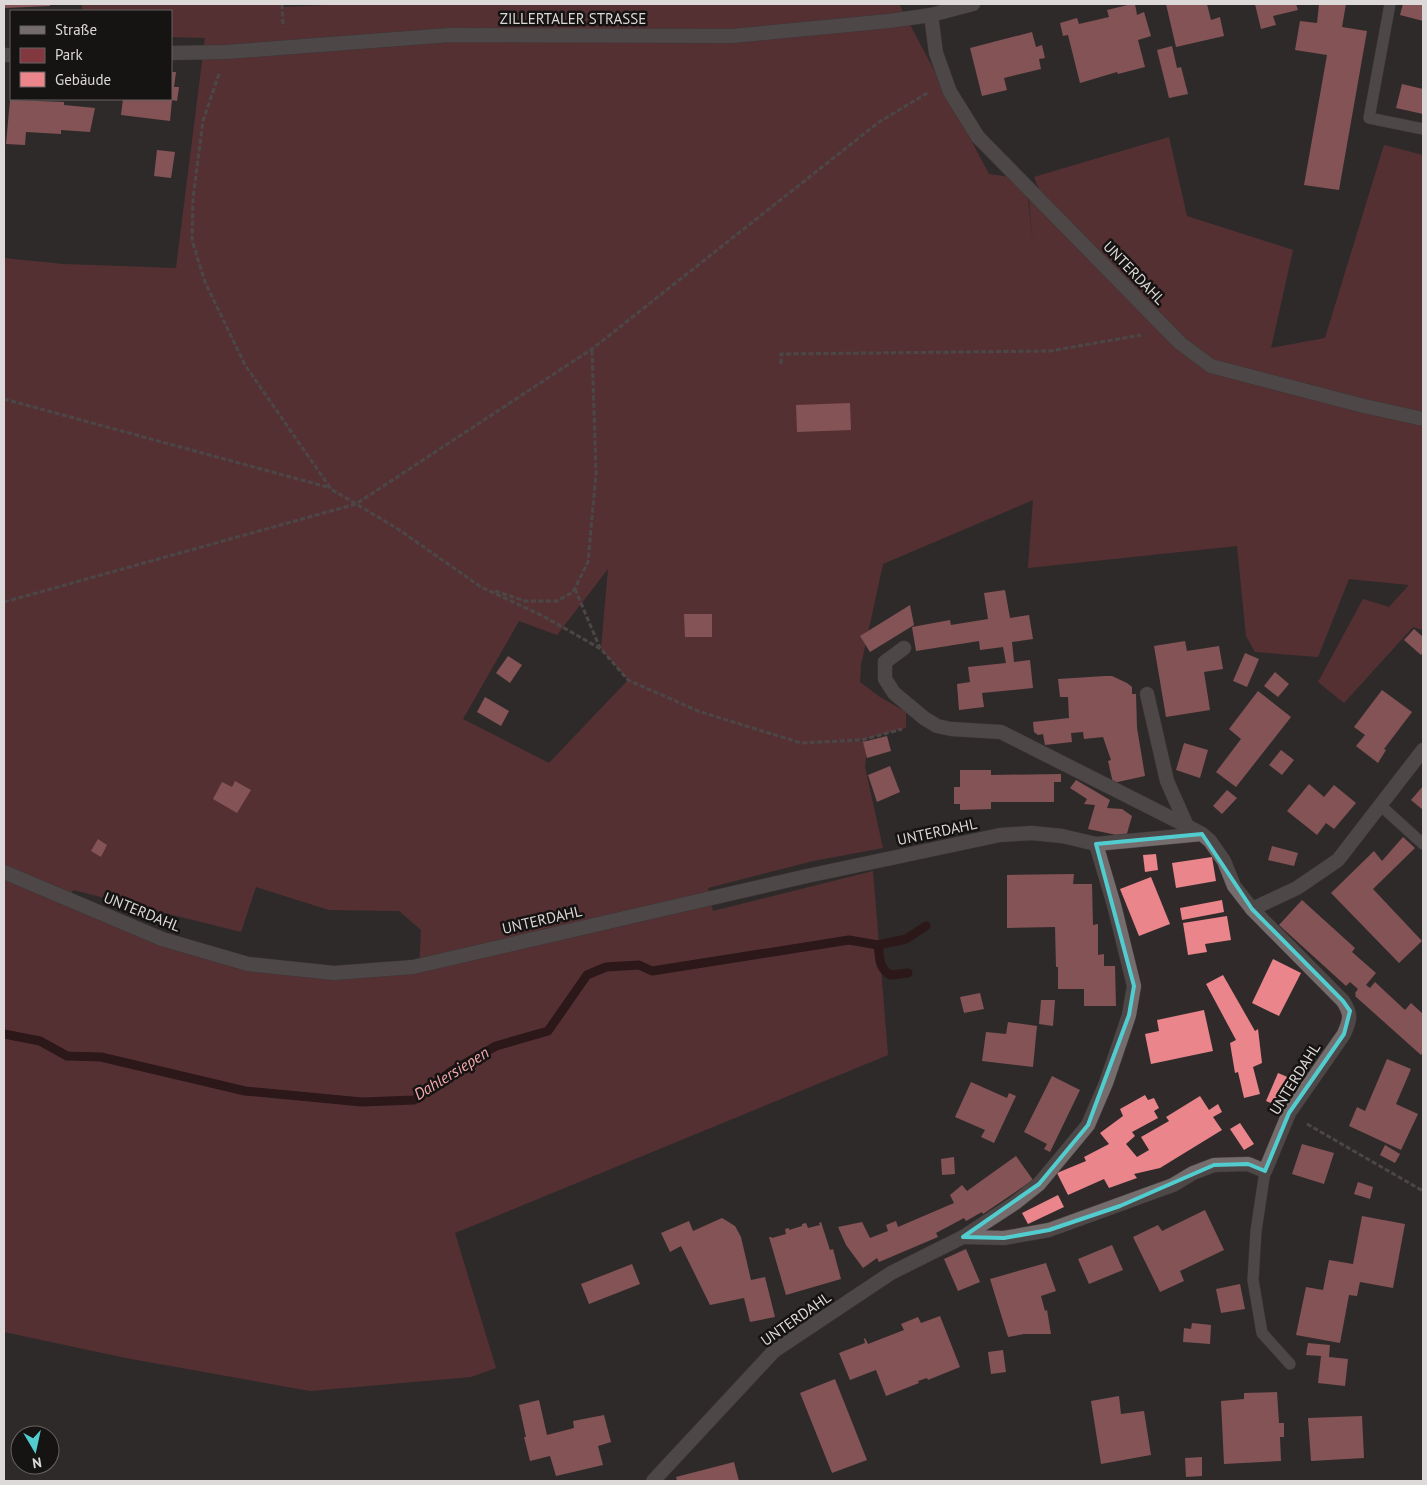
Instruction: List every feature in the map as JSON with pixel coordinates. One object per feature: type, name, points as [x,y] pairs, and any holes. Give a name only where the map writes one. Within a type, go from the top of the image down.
[{"type":"street","name":"ZILLERTALER STRASSE","points":[[172,53],[226,52],[450,36],[732,36],[931,15],[974,4]]},
{"type":"street","name":"UNTERDAHL","points":[[931,15],[936,53],[946,82],[950,92],[978,137],[1180,343],[1211,366],[1364,406],[1423,419]]},
{"type":"street","name":"UNTERDAHL","points":[[904,648],[885,662],[885,679],[894,693],[930,722],[937,726],[1000,732],[1202,834],[1210,841],[1224,861],[1234,886],[1252,909],[1344,1001],[1350,1011],[1349,1022],[1344,1034],[1289,1113],[1264,1171],[1248,1164],[1214,1165],[1193,1173],[1172,1186],[1049,1230],[1004,1238],[963,1237]]},
{"type":"street","points":[[1147,694],[1167,781],[1187,826]]},
{"type":"street","points":[[1252,909],[1297,888],[1338,860],[1423,750]]},
{"type":"street","name":"UNTERDAHL","points":[[4,872],[162,939],[248,964],[334,973],[413,967],[807,876],[1000,835],[1032,833],[1062,836],[1096,844],[1202,834]]},
{"type":"street","name":"UNTERDAHL","points":[[653,1481],[774,1351],[892,1273],[963,1237],[1015,1204],[1039,1184],[1088,1125],[1106,1083],[1129,1015],[1134,986],[1096,844]]},
{"type":"lane","points":[[1390,4],[1369,118],[1423,129]]},
{"type":"lane","points":[[1380,805],[1423,844]]},
{"type":"lane","points":[[1264,1171],[1256,1230],[1253,1280],[1262,1333],[1290,1364]]},
{"type":"path","points":[[226,52],[204,121],[193,198],[192,240],[205,282],[245,365],[331,489]]},
{"type":"path","points":[[4,602],[356,504],[592,349],[879,122],[946,82]]},
{"type":"path","points":[[781,364],[781,354],[1050,352],[1167,330]]},
{"type":"path","points":[[481,587],[525,601],[558,602],[574,592],[588,562],[596,473],[592,349]]},
{"type":"path","points":[[4,399],[331,489],[398,529],[481,587],[544,616],[601,649]]},
{"type":"path","points":[[575,589],[601,649],[628,680],[698,711],[802,743],[862,740],[930,722]]},
{"type":"path","points":[[1289,1113],[1423,1191]]},
{"type":"highlighted area","points":[[1202,834],[1252,909],[1343,1001],[1350,1011],[1344,1034],[1289,1113],[1265,1171],[1248,1164],[1214,1165],[1120,1206],[1049,1230],[1004,1238],[963,1237],[1039,1184],[1088,1125],[1129,1015],[1134,986],[1096,844]]},
{"type":"green space","points":[[82,4],[280,4],[281,7],[348,4],[899,4],[989,174],[1026,179],[1033,246],[1028,188],[1046,206],[1034,177],[1169,137],[1187,216],[1293,250],[1271,348],[1325,338],[1384,145],[1423,155],[1423,630],[1413,627],[1344,703],[1318,682],[1363,599],[1389,607],[1409,585],[1349,579],[1318,657],[1255,652],[1246,636],[1237,546],[1028,568],[1033,500],[883,564],[861,665],[860,682],[880,697],[906,712],[906,728],[862,740],[837,741],[868,741],[865,767],[883,848],[813,861],[708,888],[713,911],[873,871],[888,1055],[455,1233],[496,1368],[471,1377],[310,1391],[126,1358],[4,1332],[4,258],[63,264],[176,268],[205,38],[172,37],[172,10],[82,10]],"holes":[[[608,569],[601,649],[628,680],[549,763],[463,719],[519,621],[557,635]],[[256,887],[329,910],[399,911],[421,930],[419,970],[248,964],[69,899],[73,890],[241,932]]]},
{"type":"building","points":[[4,4],[50,4],[50,6],[4,8]]},
{"type":"building","points":[[1135,4],[1137,15],[1144,12],[1151,36],[1138,40],[1145,67],[1118,74],[1117,72],[1080,83],[1068,35],[1063,36],[1060,23],[1077,18],[1079,24],[1109,17],[1107,10]]},
{"type":"building","points":[[1166,4],[1207,4],[1211,20],[1220,17],[1224,36],[1176,47]]},
{"type":"building","points":[[1255,4],[1296,4],[1298,10],[1273,16],[1276,25],[1261,29]]},
{"type":"building","points":[[1319,4],[1346,4],[1342,27],[1367,31],[1339,190],[1304,185],[1327,55],[1295,50],[1300,21],[1317,23]]},
{"type":"building","points":[[1403,4],[1423,4],[1423,21],[1400,15]]},
{"type":"building","points":[[1032,32],[1036,47],[1042,45],[1045,58],[1039,59],[1041,69],[1004,78],[1007,90],[982,96],[970,48]]},
{"type":"building","points":[[1172,46],[1177,68],[1181,67],[1188,94],[1169,98],[1157,50]]},
{"type":"building","points":[[172,72],[176,72],[174,87],[179,87],[177,101],[172,100]]},
{"type":"building","points":[[1402,84],[1423,89],[1423,114],[1396,108]]},
{"type":"building","points":[[10,100],[64,102],[64,105],[95,108],[90,132],[61,130],[61,134],[26,132],[25,145],[6,144]]},
{"type":"building","points":[[123,100],[172,100],[170,121],[121,115]]},
{"type":"building","points":[[157,150],[175,152],[171,178],[154,176]]},
{"type":"building","points":[[850,403],[851,430],[797,432],[796,405]]},
{"type":"building","points":[[1005,590],[1010,618],[1029,615],[1033,639],[1012,642],[1014,662],[1030,660],[1033,688],[982,693],[984,707],[959,710],[957,684],[970,682],[968,667],[1006,663],[1003,647],[980,650],[979,641],[916,651],[912,627],[950,620],[951,625],[988,619],[984,593]]},
{"type":"building","points":[[910,605],[914,625],[870,652],[860,636]]},
{"type":"building","points":[[684,614],[712,614],[712,637],[685,637]]},
{"type":"building","points":[[1414,629],[1423,637],[1423,652],[1421,655],[1404,640]]},
{"type":"building","points":[[1185,641],[1187,651],[1219,646],[1223,669],[1204,672],[1210,710],[1166,717],[1154,646]]},
{"type":"building","points":[[1245,653],[1259,659],[1247,687],[1233,681]]},
{"type":"building","points":[[508,656],[522,665],[510,683],[496,673]]},
{"type":"building","points":[[1275,672],[1289,684],[1278,697],[1264,686]]},
{"type":"building","points":[[1112,676],[1127,683],[1132,687],[1132,694],[1136,694],[1137,728],[1145,776],[1113,783],[1108,761],[1111,760],[1103,737],[1084,739],[1083,732],[1071,733],[1072,742],[1045,745],[1043,734],[1038,735],[1034,732],[1033,722],[1069,718],[1068,697],[1060,697],[1058,679]]},
{"type":"building","points":[[1382,690],[1412,712],[1384,749],[1386,750],[1378,763],[1356,746],[1365,735],[1354,727]]},
{"type":"building","points":[[1258,691],[1291,717],[1236,787],[1216,772],[1241,739],[1229,729]]},
{"type":"building","points":[[485,697],[509,711],[501,726],[477,712]]},
{"type":"building","points":[[887,736],[891,751],[867,758],[863,742]]},
{"type":"building","points":[[1184,743],[1208,750],[1200,778],[1176,770]]},
{"type":"building","points":[[1281,750],[1294,760],[1282,775],[1269,765]]},
{"type":"building","points":[[890,766],[900,792],[877,802],[868,775]]},
{"type":"building","points":[[960,770],[991,770],[991,775],[1061,774],[1061,782],[1054,782],[1054,802],[991,802],[991,809],[960,810],[960,804],[954,804],[954,787],[960,787]]},
{"type":"building","points":[[1076,780],[1110,800],[1107,808],[1122,809],[1132,816],[1126,837],[1088,829],[1095,805],[1084,804],[1087,799],[1070,788]]},
{"type":"building","points":[[235,781],[251,790],[237,813],[213,799],[222,782],[232,787]]},
{"type":"building","points":[[1309,784],[1324,797],[1334,785],[1356,803],[1334,829],[1326,823],[1317,835],[1287,811]]},
{"type":"building","points":[[1423,786],[1423,810],[1411,800]]},
{"type":"building","points":[[1227,790],[1237,798],[1222,814],[1213,806]]},
{"type":"building","points":[[1403,837],[1415,848],[1373,889],[1422,941],[1399,963],[1331,893],[1374,851],[1382,861]]},
{"type":"building","points":[[98,839],[107,845],[101,857],[91,851]]},
{"type":"building","points":[[1272,846],[1298,853],[1294,866],[1268,860]]},
{"type":"building","points":[[1156,854],[1158,870],[1145,872],[1143,855]]},
{"type":"building","points":[[1212,857],[1216,881],[1176,888],[1172,863]]},
{"type":"building","points":[[1074,874],[1073,884],[1092,884],[1093,925],[1098,924],[1098,955],[1104,954],[1104,966],[1115,966],[1116,1006],[1084,1006],[1084,989],[1058,989],[1055,927],[1007,928],[1007,875]]},
{"type":"building","points":[[1151,877],[1170,924],[1139,936],[1120,889]]},
{"type":"building","points":[[1222,900],[1224,912],[1182,920],[1180,908]]},
{"type":"building","points":[[1302,900],[1355,948],[1352,952],[1376,973],[1366,985],[1370,988],[1375,982],[1405,1010],[1411,1003],[1423,1014],[1423,1052],[1421,1055],[1355,996],[1358,989],[1350,982],[1346,986],[1279,925]]},
{"type":"building","points":[[1227,916],[1231,940],[1205,944],[1207,952],[1188,955],[1183,923]]},
{"type":"building","points":[[1273,959],[1301,973],[1279,1016],[1252,1003]]},
{"type":"building","points":[[1223,975],[1255,1031],[1258,1029],[1262,1063],[1253,1067],[1260,1094],[1244,1098],[1238,1072],[1235,1073],[1230,1043],[1236,1040],[1206,984]]},
{"type":"building","points":[[980,993],[984,1009],[964,1013],[960,997]]},
{"type":"building","points":[[1041,1000],[1055,1000],[1053,1026],[1039,1024]]},
{"type":"building","points":[[1204,1010],[1213,1051],[1151,1064],[1145,1034],[1159,1031],[1157,1020]]},
{"type":"building","points":[[1008,1022],[1037,1026],[1033,1067],[982,1061],[986,1032],[1006,1034]]},
{"type":"building","points":[[1387,1059],[1411,1069],[1396,1104],[1418,1114],[1401,1150],[1349,1126],[1357,1107],[1365,1111]]},
{"type":"building","points":[[1278,1073],[1290,1078],[1278,1106],[1266,1101]]},
{"type":"building","points":[[1052,1076],[1080,1090],[1050,1152],[1044,1149],[1047,1144],[1024,1132]]},
{"type":"building","points":[[971,1082],[1007,1098],[1009,1093],[1016,1096],[994,1143],[981,1137],[985,1130],[955,1117]]},
{"type":"building","points":[[1145,1095],[1148,1100],[1154,1098],[1159,1108],[1154,1111],[1158,1118],[1132,1132],[1135,1136],[1126,1144],[1137,1157],[1149,1150],[1141,1137],[1169,1121],[1166,1117],[1200,1096],[1209,1110],[1218,1104],[1222,1112],[1213,1117],[1222,1130],[1160,1168],[1134,1174],[1137,1178],[1109,1188],[1104,1179],[1068,1195],[1057,1173],[1086,1161],[1084,1157],[1109,1144],[1100,1133],[1123,1116],[1120,1109]]},
{"type":"building","points":[[1240,1123],[1254,1144],[1244,1150],[1230,1129]]},
{"type":"building","points":[[1302,1144],[1334,1153],[1324,1184],[1292,1174]]},
{"type":"building","points":[[1385,1145],[1400,1154],[1395,1163],[1380,1155]]},
{"type":"building","points":[[1016,1156],[1033,1180],[983,1214],[982,1212],[966,1221],[964,1218],[936,1233],[938,1237],[879,1262],[877,1258],[863,1268],[846,1245],[838,1227],[862,1222],[870,1238],[888,1231],[886,1225],[896,1221],[898,1227],[954,1203],[950,1195],[962,1185],[967,1191]]},
{"type":"building","points":[[954,1157],[955,1174],[942,1175],[941,1159]]},
{"type":"building","points":[[1358,1182],[1373,1187],[1370,1199],[1354,1194]]},
{"type":"building","points":[[1058,1195],[1064,1207],[1028,1224],[1022,1213]]},
{"type":"building","points":[[1205,1210],[1224,1250],[1180,1271],[1184,1281],[1160,1292],[1133,1237],[1158,1225],[1162,1231]]},
{"type":"building","points":[[1362,1216],[1405,1224],[1393,1288],[1360,1282],[1357,1296],[1349,1295],[1340,1343],[1296,1335],[1306,1287],[1323,1290],[1329,1260],[1353,1264]]},
{"type":"building","points":[[722,1218],[735,1226],[741,1237],[751,1280],[765,1277],[775,1317],[750,1322],[744,1298],[710,1305],[681,1246],[670,1252],[661,1233],[689,1221],[693,1231]]},
{"type":"building","points":[[821,1222],[830,1250],[833,1249],[841,1279],[786,1295],[769,1237],[772,1238],[786,1234],[785,1229],[789,1228],[789,1230],[802,1226],[802,1224],[806,1223],[808,1228],[820,1225],[819,1223]]},
{"type":"building","points":[[1112,1245],[1123,1270],[1089,1284],[1078,1259]]},
{"type":"building","points":[[966,1249],[980,1282],[958,1291],[944,1259]]},
{"type":"building","points":[[1046,1263],[1056,1291],[1041,1296],[1045,1311],[1047,1310],[1051,1334],[1024,1334],[1008,1337],[990,1279]]},
{"type":"building","points":[[632,1264],[640,1284],[589,1304],[581,1284]]},
{"type":"building","points":[[1240,1284],[1245,1309],[1221,1313],[1216,1289]]},
{"type":"building","points":[[940,1316],[960,1367],[928,1380],[927,1378],[918,1381],[919,1383],[886,1396],[876,1370],[850,1380],[839,1353],[865,1343],[865,1338],[868,1344],[904,1330],[901,1324],[918,1317],[921,1323]]},
{"type":"building","points":[[1192,1323],[1211,1325],[1210,1344],[1183,1342],[1184,1328],[1191,1329]]},
{"type":"building","points":[[1308,1343],[1330,1345],[1329,1357],[1348,1359],[1345,1386],[1318,1383],[1321,1356],[1306,1355]]},
{"type":"building","points":[[1003,1350],[1006,1372],[991,1374],[988,1352]]},
{"type":"building","points":[[835,1379],[867,1460],[832,1473],[800,1393]]},
{"type":"building","points":[[1277,1392],[1279,1423],[1284,1423],[1284,1437],[1280,1437],[1281,1461],[1224,1464],[1221,1401],[1244,1399],[1244,1393]]},
{"type":"building","points":[[1119,1396],[1121,1414],[1144,1411],[1151,1455],[1101,1464],[1091,1401]]},
{"type":"building","points":[[539,1400],[547,1435],[574,1428],[573,1421],[604,1415],[611,1442],[598,1446],[603,1465],[556,1476],[550,1456],[530,1461],[519,1405]]},
{"type":"building","points":[[1362,1416],[1364,1458],[1311,1461],[1308,1418]]},
{"type":"building","points":[[1202,1457],[1202,1476],[1186,1477],[1185,1458]]},
{"type":"building","points":[[734,1462],[739,1481],[677,1481],[676,1477]]},
{"type":"waterway","name":"Dahlersiepen","points":[[4,1034],[40,1041],[67,1056],[101,1057],[245,1091],[362,1102],[414,1100],[450,1072],[496,1046],[548,1031],[587,975],[606,967],[639,965],[652,971],[849,940],[878,945],[906,939],[926,926]]},
{"type":"waterway","points":[[878,945],[880,962],[886,972],[890,975],[908,973]]}]
